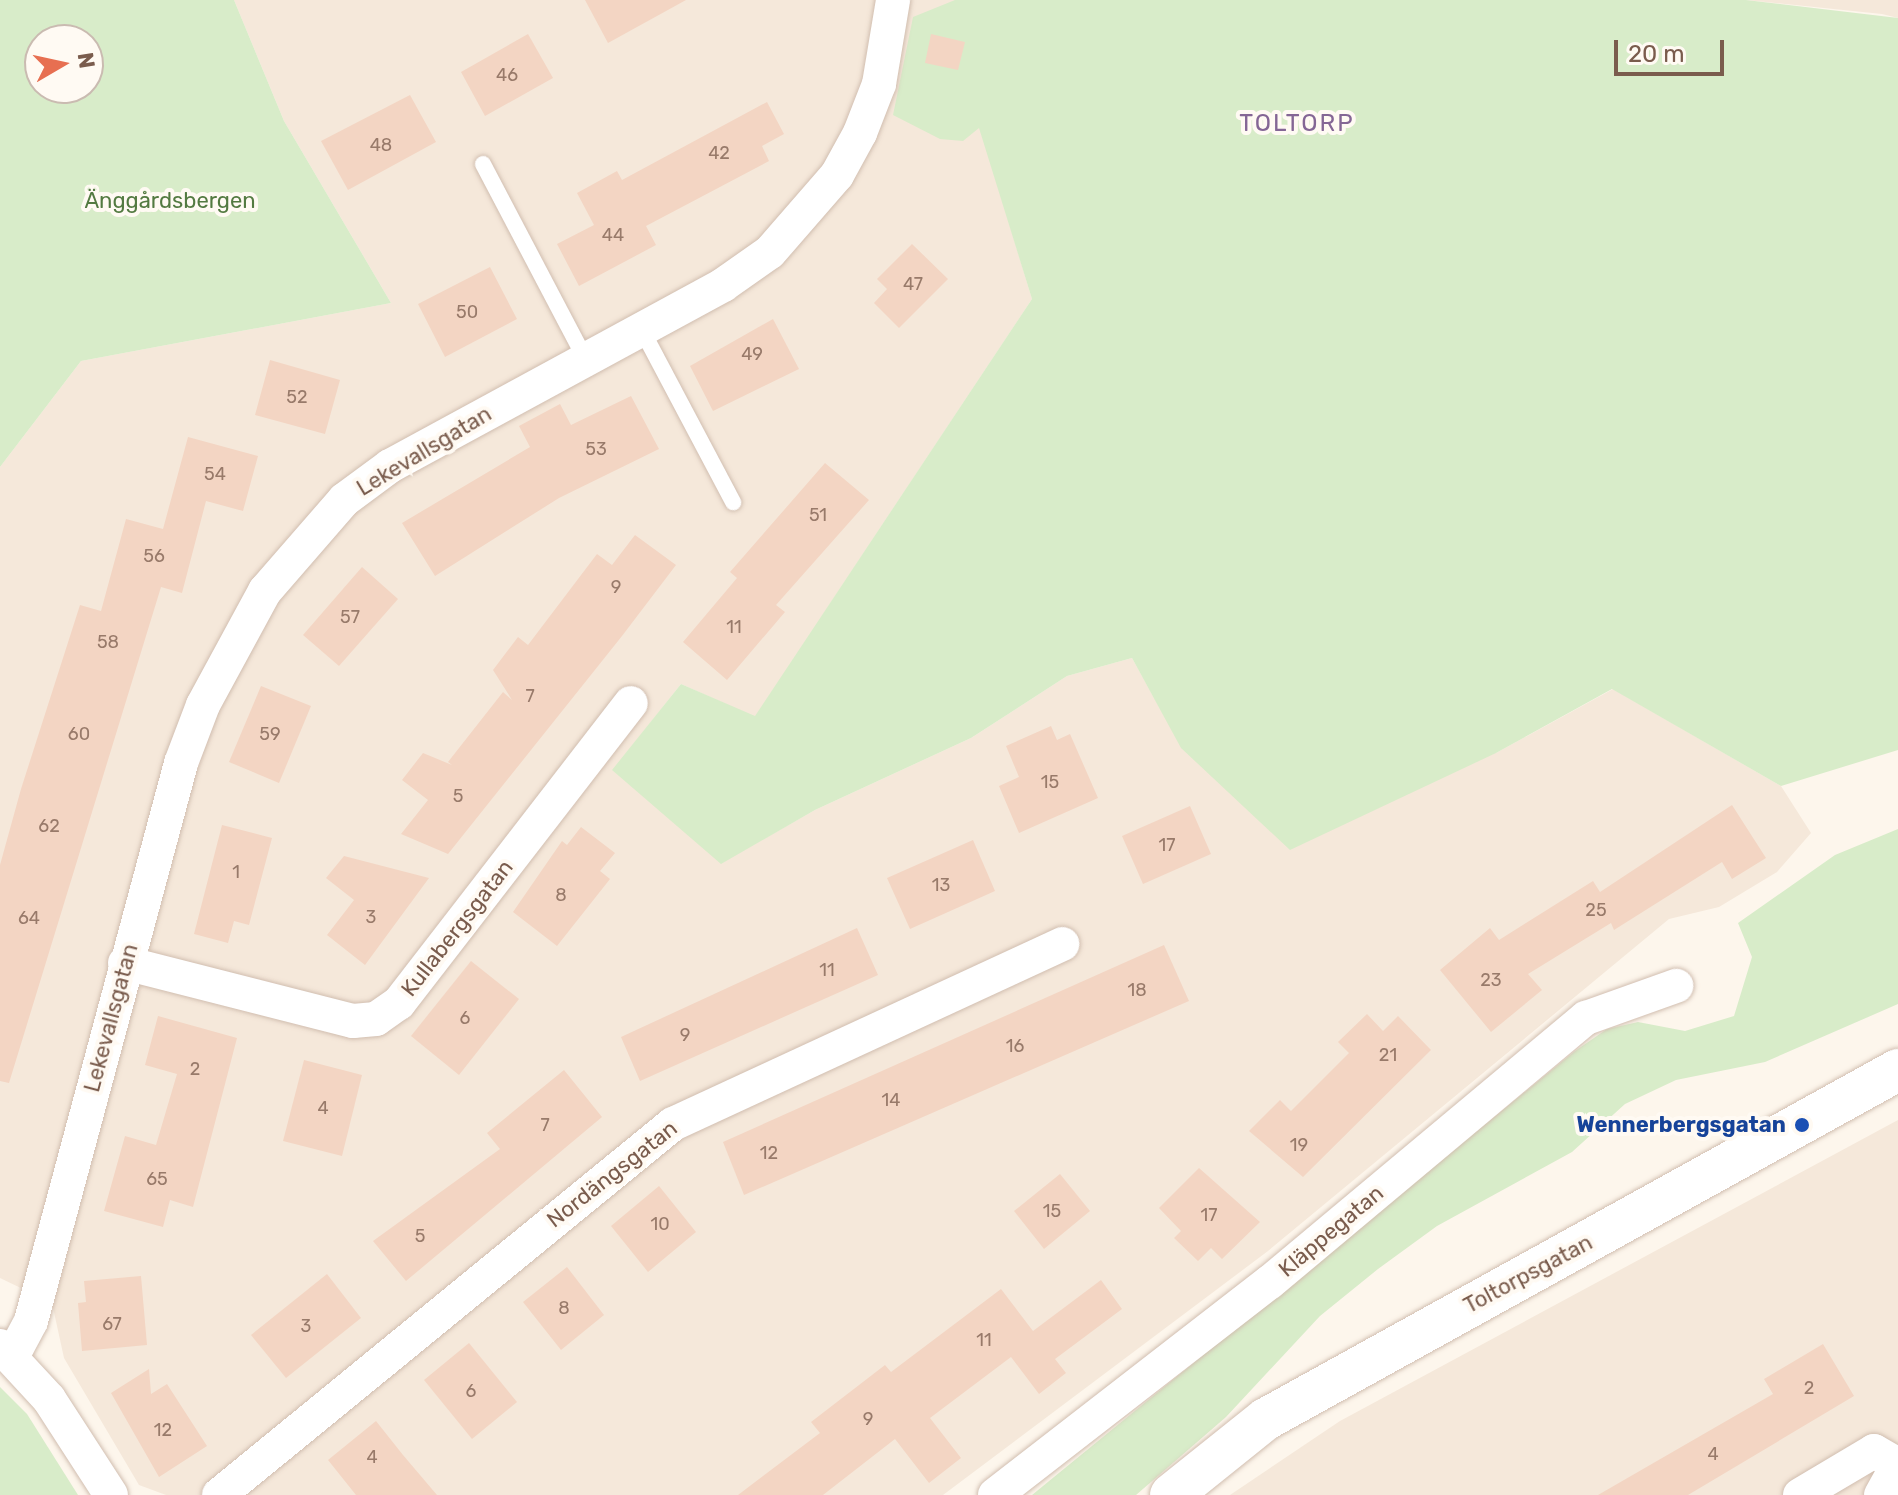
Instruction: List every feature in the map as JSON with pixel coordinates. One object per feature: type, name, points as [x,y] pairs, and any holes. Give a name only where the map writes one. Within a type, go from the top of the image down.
[{"type":"street","name":"Lekevallsgatan","points":[[7,1350],[31,1321],[125,963],[203,705],[265,591],[302,542],[344,500],[390,466],[642,330],[770,252],[837,175],[879,84],[893,0]]},
{"type":"street","name":"Kullabergsgatan","points":[[125,963],[353,1021],[376,1019],[399,1003],[631,703]]},
{"type":"street","name":"Nordängsgatan","points":[[219,1495],[673,1124],[1062,944]]},
{"type":"street","name":"Kläppegatan","points":[[995,1495],[1270,1282],[1586,1018],[1676,986]]},
{"type":"street","name":"Toltorpsgatan","points":[[1171,1495],[1214,1455],[1290,1404],[1898,1070]]},
{"type":"street","points":[[7,1350],[111,1495]]},
{"type":"street","points":[[1800,1495],[1874,1451],[1898,1464],[1881,1495]]},
{"type":"lane","points":[[483,164],[586,360]]},
{"type":"lane","points":[[642,330],[733,502]]},
{"type":"shaded area","points":[[234,0],[984,0],[1010,226],[1032,299],[755,717],[681,684],[613,770],[721,863],[815,810],[971,738],[1067,676],[1132,658],[1182,748],[1496,753],[1613,689],[1781,786],[1811,833],[1777,872],[1719,907],[1669,919],[1268,1251],[943,1495],[166,1495],[139,1485],[64,1358],[52,1303],[0,1278],[0,467],[81,361],[391,303],[284,121]]},
{"type":"shaded area","points":[[1746,0],[1898,0],[1898,18],[1882,14]]},
{"type":"shaded area","points":[[1898,1120],[1898,1495],[1230,1495],[1340,1421]]},
{"type":"green space","name":"Änggårdsbergen","points":[[0,0],[234,0],[284,121],[391,303],[81,361],[0,467]]},
{"type":"green space","points":[[955,0],[1746,0],[1898,18],[1898,750],[1781,786],[1612,689],[1496,753],[1290,850],[1181,748],[1132,658],[1067,676],[971,738],[815,810],[721,864],[612,770],[681,684],[755,716],[1032,299],[979,128],[963,141],[940,139],[893,115],[913,17]]},
{"type":"green space","points":[[1898,829],[1898,1004],[1765,1062],[1676,1080],[1625,1104],[1572,1152],[1437,1226],[1378,1269],[1320,1316],[1226,1417],[1136,1495],[1032,1495],[1575,1051],[1607,1029],[1638,1022],[1685,1031],[1734,1016],[1752,957],[1738,923],[1835,855]]},
{"type":"green space","points":[[0,1387],[27,1414],[78,1495],[0,1495]]},
{"type":"building","points":[[585,0],[686,0],[608,43]]},
{"type":"building","points":[[528,34],[553,78],[485,116],[461,72]]},
{"type":"building","points":[[931,34],[965,42],[958,70],[925,63]]},
{"type":"building","points":[[410,95],[436,142],[348,190],[321,141]]},
{"type":"building","points":[[767,102],[784,134],[762,146],[769,161],[646,226],[656,245],[579,286],[557,244],[594,225],[577,193],[617,171],[622,180]]},
{"type":"building","points":[[912,244],[948,279],[899,328],[874,303],[887,289],[877,279]]},
{"type":"building","points":[[490,267],[517,319],[445,357],[418,304]]},
{"type":"building","points":[[773,319],[799,369],[713,411],[690,366]]},
{"type":"building","points":[[270,360],[340,380],[325,434],[255,415]]},
{"type":"building","points":[[631,396],[659,449],[559,498],[435,576],[402,523],[530,447],[519,426],[560,404],[571,425]]},
{"type":"building","points":[[188,437],[258,456],[243,511],[206,501],[182,593],[161,587],[9,1083],[0,1081],[0,865],[21,789],[80,605],[101,611],[126,519],[163,529]]},
{"type":"building","points":[[825,463],[869,500],[776,605],[785,612],[727,680],[683,642],[737,578],[730,572]]},
{"type":"building","points":[[635,535],[676,565],[622,636],[448,854],[401,834],[428,800],[402,780],[423,753],[452,765],[448,762],[503,692],[512,700],[493,670],[518,637],[528,645],[597,554],[612,565]]},
{"type":"building","points":[[362,567],[398,599],[339,666],[303,635]]},
{"type":"building","points":[[261,686],[311,706],[279,783],[229,762]]},
{"type":"building","points":[[1051,726],[1057,740],[1070,734],[1098,798],[1019,833],[999,786],[1019,777],[1006,746]]},
{"type":"building","points":[[1732,805],[1766,858],[1732,879],[1722,862],[1614,930],[1611,923],[1528,974],[1542,990],[1491,1032],[1440,970],[1490,928],[1499,940],[1593,881],[1600,892]]},
{"type":"building","points":[[1190,806],[1211,854],[1143,884],[1122,836]]},
{"type":"building","points":[[222,825],[272,838],[249,925],[234,921],[228,943],[194,934]]},
{"type":"building","points":[[581,827],[615,853],[600,871],[610,879],[557,946],[513,912],[562,841],[567,845]]},
{"type":"building","points":[[973,840],[995,891],[910,929],[887,878]]},
{"type":"building","points":[[344,856],[429,878],[365,965],[327,935],[354,900],[326,878]]},
{"type":"building","points":[[857,928],[878,975],[640,1081],[621,1037]]},
{"type":"building","points":[[1164,945],[1189,1001],[744,1195],[723,1142]]},
{"type":"building","points":[[471,961],[519,999],[459,1075],[411,1036]]},
{"type":"building","points":[[1367,1014],[1383,1031],[1398,1016],[1431,1050],[1303,1177],[1249,1131],[1280,1100],[1291,1111],[1349,1053],[1338,1042]]},
{"type":"building","points":[[158,1016],[237,1038],[193,1207],[170,1200],[163,1227],[104,1211],[125,1136],[156,1145],[177,1074],[145,1065]]},
{"type":"building","points":[[304,1060],[362,1075],[342,1156],[283,1141]]},
{"type":"building","points":[[564,1070],[602,1117],[406,1281],[373,1241],[500,1149],[487,1133]]},
{"type":"building","points":[[1199,1168],[1260,1222],[1222,1259],[1211,1248],[1198,1261],[1174,1238],[1181,1231],[1159,1208]]},
{"type":"building","points":[[1060,1174],[1090,1211],[1044,1249],[1014,1211]]},
{"type":"building","points":[[659,1186],[696,1232],[648,1272],[611,1226]]},
{"type":"building","points":[[567,1267],[604,1315],[561,1350],[523,1302]]},
{"type":"building","points":[[327,1274],[361,1318],[286,1378],[251,1335]]},
{"type":"building","points":[[141,1276],[147,1345],[82,1351],[78,1303],[86,1302],[84,1281]]},
{"type":"building","points":[[1101,1280],[1122,1309],[1055,1359],[1066,1373],[1039,1394],[1011,1357],[930,1418],[961,1458],[929,1483],[895,1439],[823,1495],[738,1495],[820,1433],[811,1422],[885,1365],[891,1372],[1001,1289],[1033,1331]]},
{"type":"building","points":[[469,1343],[517,1402],[472,1439],[424,1380]]},
{"type":"building","points":[[1823,1344],[1854,1396],[1688,1495],[1598,1495],[1773,1394],[1764,1379]]},
{"type":"building","points":[[149,1369],[151,1394],[167,1384],[207,1446],[159,1477],[111,1393]]},
{"type":"building","points":[[376,1421],[437,1495],[356,1495],[328,1460]]},
{"type":"place","name":"Wennerbergsgatan","points":[[1802,1125]]},
{"type":"district","name":"TOLTORP","points":[[1297,124]]}]
